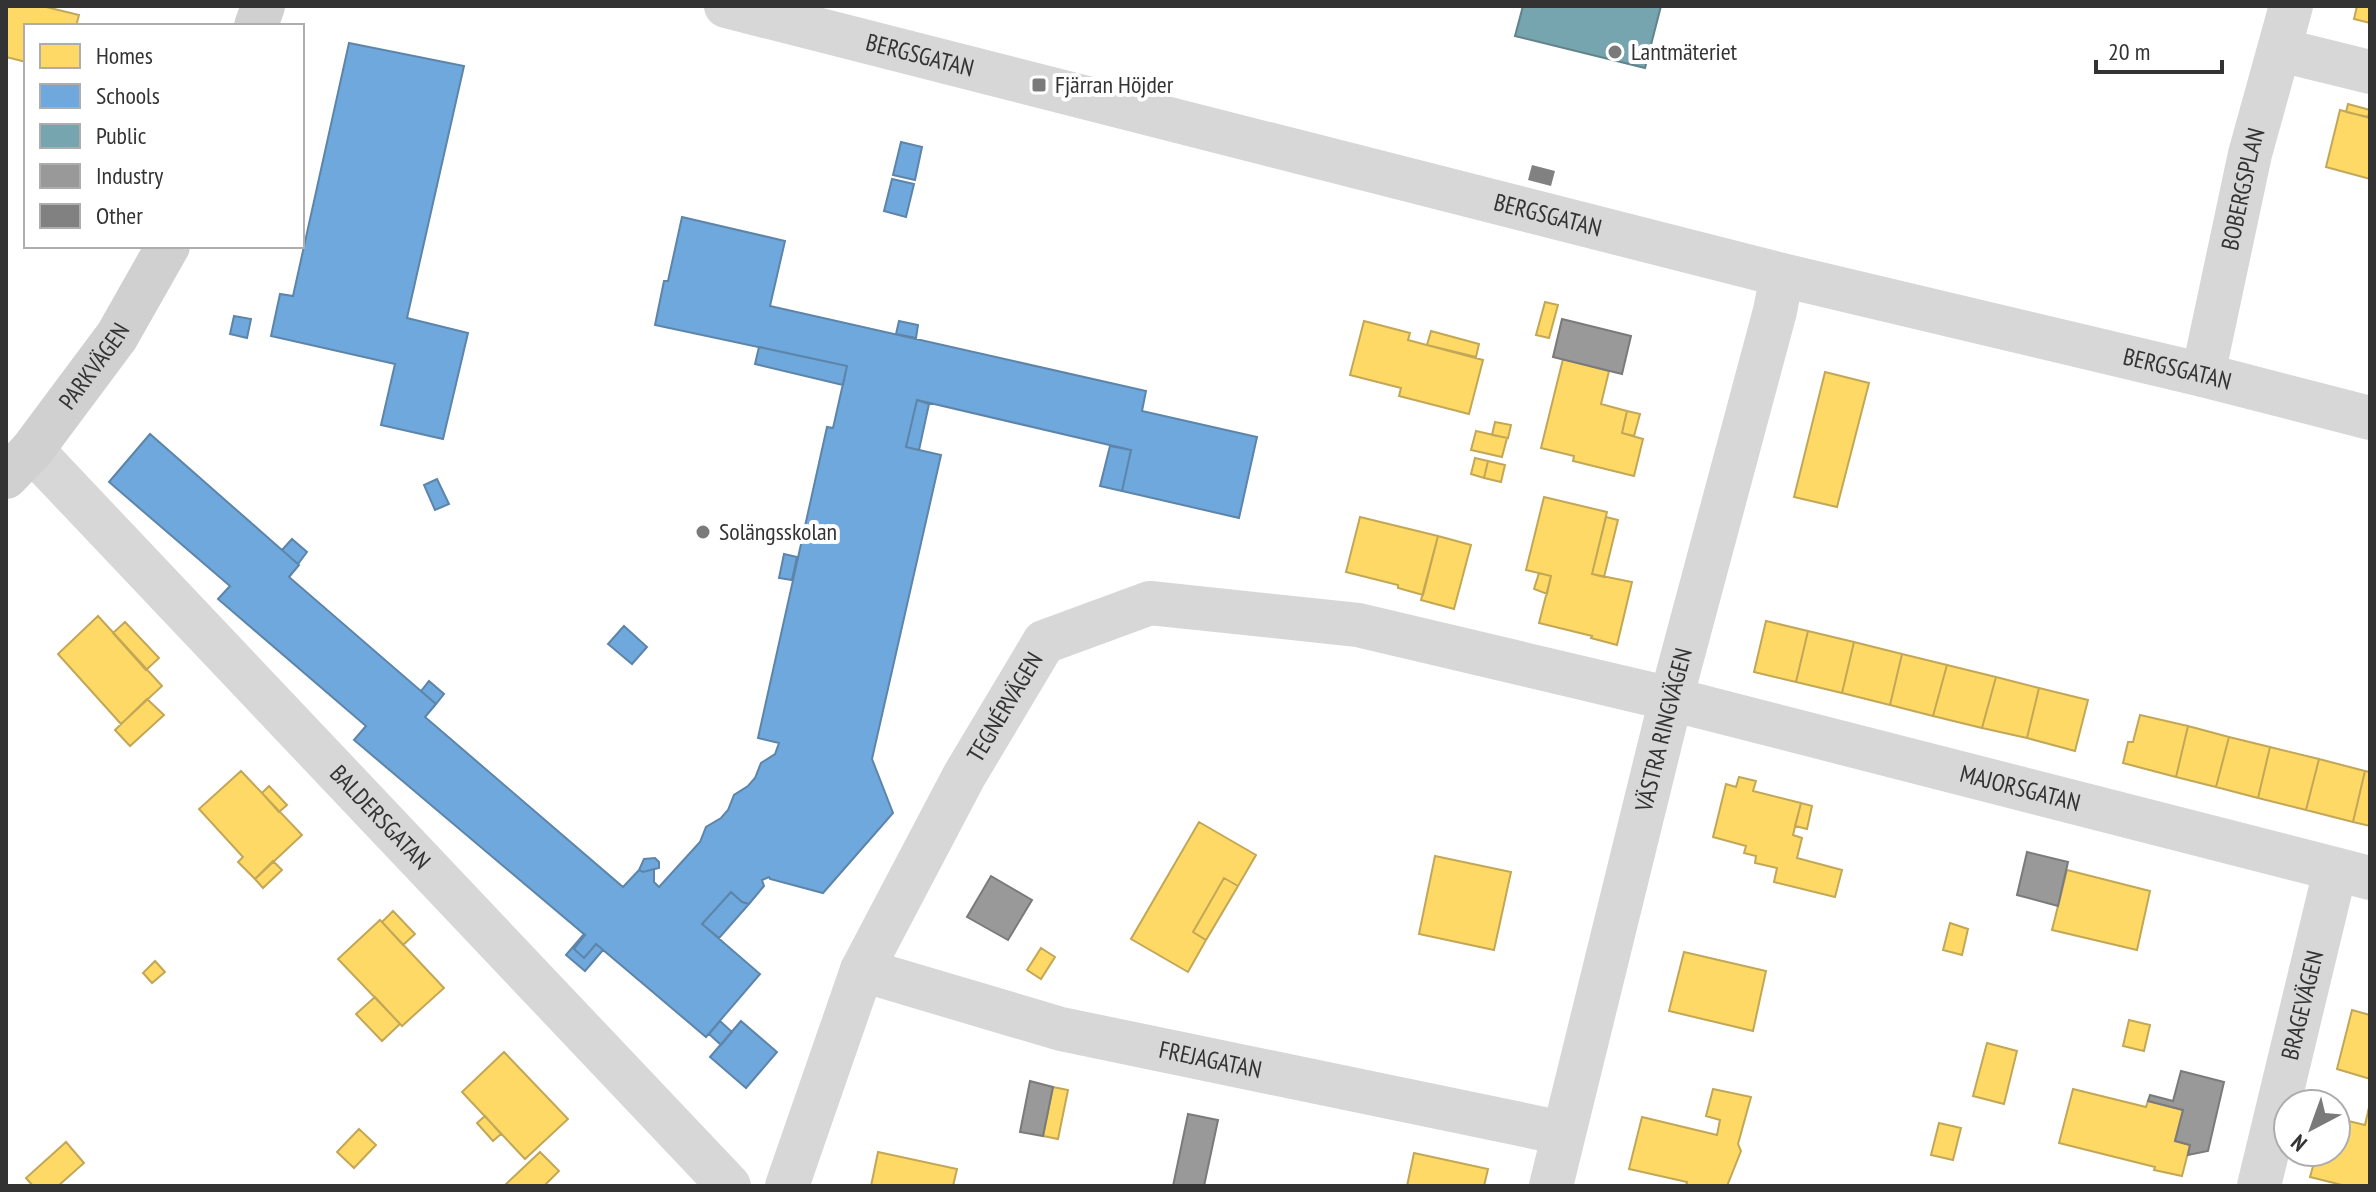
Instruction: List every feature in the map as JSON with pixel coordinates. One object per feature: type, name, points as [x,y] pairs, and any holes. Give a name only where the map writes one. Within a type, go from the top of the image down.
[{"type":"main road","name":"PARKVÄGEN","points":[[19,464],[117,336],[167,248]]},
{"type":"street","name":"BERGSGATAN","points":[[726,6],[1782,275],[2370,418]]},
{"type":"street","name":"BOBERGSPLAN","points":[[2203,375],[2250,154],[2291,6]]},
{"type":"street","points":[[2281,50],[2370,72]]},
{"type":"street","name":"VÄSTRA RINGVÄGEN","points":[[1551,1186],[1671,699],[1782,275]]},
{"type":"street","name":"BALDERSGATAN","points":[[19,464],[729,1186]]},
{"type":"street","name":"TEGNÉRVÄGEN","points":[[787,1186],[862,970],[964,776],[1044,642],[1150,603],[1358,625],[1671,699]]},
{"type":"street","name":"MAJORSGATAN","points":[[1671,699],[2352,875]]},
{"type":"street","name":"BRAGEVÄGEN","points":[[2259,1186],[2352,875]]},
{"type":"street","name":"FREJAGATAN","points":[[862,970],[1061,1029],[1563,1133]]},
{"type":"building: Homes","points":[[6,6],[42,6],[79,15],[77,24],[24,24],[24,62],[6,57]]},
{"type":"building: Homes","points":[[2357,6],[2370,6],[2370,23],[2354,19]]},
{"type":"building: Homes","points":[[2348,104],[2370,110],[2368,117],[2346,112]]},
{"type":"building: Homes","points":[[2340,110],[2370,118],[2370,179],[2326,167]]},
{"type":"building: Homes","points":[[1545,302],[1558,305],[1549,338],[1536,335]]},
{"type":"building: Homes","points":[[1364,321],[1410,333],[1408,340],[1483,360],[1469,414],[1399,396],[1401,388],[1350,375]]},
{"type":"building: Homes","points":[[1431,331],[1479,344],[1476,357],[1427,345]]},
{"type":"building: Homes","points":[[1563,359],[1609,371],[1601,404],[1627,411],[1622,433],[1643,439],[1634,476],[1573,461],[1574,456],[1541,448]]},
{"type":"building: Homes","points":[[1825,372],[1869,383],[1837,507],[1794,497]]},
{"type":"building: Homes","points":[[1627,411],[1640,414],[1634,436],[1622,433]]},
{"type":"building: Homes","points":[[1495,422],[1511,425],[1508,438],[1492,435]]},
{"type":"building: Homes","points":[[1476,431],[1507,438],[1502,457],[1471,450]]},
{"type":"building: Homes","points":[[1475,458],[1488,461],[1484,478],[1471,474]]},
{"type":"building: Homes","points":[[1488,461],[1505,465],[1501,482],[1484,478]]},
{"type":"building: Homes","points":[[1544,497],[1607,512],[1592,574],[1632,582],[1617,645],[1539,623],[1551,576],[1526,570]]},
{"type":"building: Homes","points":[[1360,517],[1438,536],[1423,595],[1398,588],[1398,585],[1346,572]]},
{"type":"building: Homes","points":[[1606,517],[1618,520],[1604,577],[1592,574]]},
{"type":"building: Homes","points":[[1438,536],[1471,545],[1454,609],[1421,600]]},
{"type":"building: Homes","points":[[1539,573],[1551,576],[1547,594],[1534,589]]},
{"type":"building: Homes","points":[[98,616],[162,686],[121,724],[58,654]]},
{"type":"building: Homes","points":[[1766,621],[1808,631],[1796,682],[1754,672]]},
{"type":"building: Homes","points":[[125,622],[159,658],[146,670],[113,633]]},
{"type":"building: Homes","points":[[1808,631],[1854,642],[1842,693],[1796,682]]},
{"type":"building: Homes","points":[[1854,642],[1902,654],[1890,705],[1842,693]]},
{"type":"building: Homes","points":[[1902,654],[1947,665],[1933,716],[1890,705]]},
{"type":"building: Homes","points":[[1947,665],[1996,677],[1982,728],[1933,716]]},
{"type":"building: Homes","points":[[1996,677],[2039,688],[2027,738],[1982,728]]},
{"type":"building: Homes","points":[[2039,688],[2088,700],[2075,751],[2027,738]]},
{"type":"building: Homes","points":[[147,699],[164,715],[130,746],[115,730]]},
{"type":"building: Homes","points":[[2140,715],[2188,726],[2176,777],[2123,763],[2128,742],[2133,742]]},
{"type":"building: Homes","points":[[2188,726],[2229,737],[2216,787],[2176,777]]},
{"type":"building: Homes","points":[[2229,737],[2270,747],[2258,798],[2216,787]]},
{"type":"building: Homes","points":[[2270,747],[2319,759],[2306,810],[2258,798]]},
{"type":"building: Homes","points":[[2319,759],[2365,771],[2353,822],[2306,810]]},
{"type":"building: Homes","points":[[241,771],[302,835],[255,879],[238,862],[243,857],[199,809]]},
{"type":"building: Homes","points":[[2365,771],[2370,772],[2370,826],[2353,822]]},
{"type":"building: Homes","points":[[1739,777],[1756,781],[1753,791],[1801,803],[1793,835],[1802,838],[1797,858],[1842,870],[1835,897],[1774,882],[1777,868],[1755,863],[1756,856],[1744,853],[1746,846],[1713,837],[1726,784],[1736,787]]},
{"type":"building: Homes","points":[[269,786],[287,805],[279,812],[262,793]]},
{"type":"building: Homes","points":[[1801,803],[1812,806],[1807,829],[1795,826]]},
{"type":"building: Homes","points":[[1199,822],[1256,855],[1238,886],[1224,878],[1193,932],[1206,940],[1188,972],[1131,939]]},
{"type":"building: Homes","points":[[1435,856],[1511,872],[1494,950],[1419,934]]},
{"type":"building: Homes","points":[[273,861],[282,870],[263,888],[255,879]]},
{"type":"building: Homes","points":[[2067,870],[2150,891],[2137,950],[2052,930]]},
{"type":"building: Homes","points":[[1224,878],[1238,886],[1206,940],[1193,932]]},
{"type":"building: Homes","points":[[393,911],[415,934],[403,945],[382,922]]},
{"type":"building: Homes","points":[[380,920],[444,988],[402,1026],[338,959]]},
{"type":"building: Homes","points":[[1950,923],[1968,929],[1962,955],[1943,950]]},
{"type":"building: Homes","points":[[1041,948],[1055,957],[1041,979],[1027,970]]},
{"type":"building: Homes","points":[[1684,952],[1766,971],[1753,1031],[1669,1011]]},
{"type":"building: Homes","points":[[155,961],[165,972],[152,983],[143,973]]},
{"type":"building: Homes","points":[[375,997],[400,1024],[382,1041],[356,1014]]},
{"type":"building: Homes","points":[[2352,1010],[2370,1015],[2370,1079],[2337,1069]]},
{"type":"building: Homes","points":[[2129,1020],[2150,1025],[2144,1051],[2123,1046]]},
{"type":"building: Homes","points":[[1987,1043],[2017,1051],[2004,1104],[1973,1096]]},
{"type":"building: Homes","points":[[504,1052],[568,1119],[525,1159],[462,1092]]},
{"type":"building: Homes","points":[[1053,1087],[1068,1090],[1058,1139],[1043,1136]]},
{"type":"building: Homes","points":[[1713,1089],[1751,1097],[1738,1144],[1741,1151],[1727,1186],[1686,1186],[1687,1182],[1629,1169],[1642,1117],[1717,1135],[1720,1120],[1706,1116]]},
{"type":"building: Homes","points":[[2073,1089],[2146,1107],[2148,1101],[2183,1110],[2175,1141],[2190,1145],[2182,1176],[2059,1143]]},
{"type":"building: Homes","points":[[2370,1103],[2370,1186],[2346,1186],[2310,1177],[2313,1168],[2352,1168],[2352,1122],[2365,1125]]},
{"type":"building: Homes","points":[[485,1116],[501,1134],[493,1141],[477,1123]]},
{"type":"building: Homes","points":[[1939,1123],[1961,1128],[1953,1160],[1931,1155]]},
{"type":"building: Homes","points":[[359,1129],[376,1145],[354,1168],[337,1152]]},
{"type":"building: Homes","points":[[66,1142],[84,1163],[58,1186],[33,1186],[26,1178]]},
{"type":"building: Homes","points":[[540,1152],[559,1171],[544,1186],[504,1186]]},
{"type":"building: Homes","points":[[878,1152],[957,1169],[953,1186],[871,1186]]},
{"type":"building: Homes","points":[[1414,1153],[1488,1169],[1484,1186],[1407,1186]]},
{"type":"building: Schools","points":[[349,43],[464,66],[407,318],[468,333],[443,439],[381,425],[395,364],[271,336],[280,294],[293,296]]},
{"type":"building: Schools","points":[[901,142],[922,147],[915,180],[893,175]]},
{"type":"building: Schools","points":[[892,179],[914,184],[906,217],[884,211]]},
{"type":"building: Schools","points":[[682,217],[785,241],[770,306],[1146,391],[1142,411],[1257,437],[1239,518],[1122,491],[1131,450],[917,400],[906,447],[941,455],[872,759],[893,813],[823,893],[769,877],[762,880],[764,886],[749,904],[731,892],[702,924],[760,974],[706,1037],[596,944],[584,958],[574,949],[585,935],[354,740],[366,726],[218,599],[230,586],[109,482],[150,434],[299,565],[289,577],[436,704],[425,717],[623,887],[639,870],[654,869],[654,882],[659,887],[700,842],[706,827],[728,810],[734,795],[755,778],[761,763],[775,754],[779,743],[758,738],[827,427],[833,428],[847,366],[655,325]]},
{"type":"building: Schools","points":[[234,316],[251,319],[247,338],[230,334]]},
{"type":"building: Schools","points":[[899,321],[918,325],[916,338],[896,334]]},
{"type":"building: Schools","points":[[759,347],[847,366],[843,385],[755,364]]},
{"type":"building: Schools","points":[[917,400],[929,404],[919,450],[906,447]]},
{"type":"building: Schools","points":[[1110,446],[1131,450],[1122,491],[1100,486]]},
{"type":"building: Schools","points":[[437,479],[449,504],[435,510],[424,485]]},
{"type":"building: Schools","points":[[292,539],[307,552],[298,564],[282,550]]},
{"type":"building: Schools","points":[[784,554],[797,557],[792,580],[779,578]]},
{"type":"building: Schools","points":[[624,626],[647,647],[632,664],[608,644]]},
{"type":"building: Schools","points":[[429,681],[444,694],[436,704],[421,691]]},
{"type":"building: Schools","points":[[655,858],[659,868],[639,870],[644,859]]},
{"type":"building: Schools","points":[[731,892],[749,904],[719,938],[702,924]]},
{"type":"building: Schools","points":[[584,934],[574,949],[584,958],[596,944],[603,950],[585,971],[566,955]]},
{"type":"building: Schools","points":[[720,1021],[732,1032],[721,1045],[709,1034]]},
{"type":"building: Schools","points":[[741,1021],[777,1052],[746,1088],[710,1057]]},
{"type":"building: Public","name":"Lantmäteriet","points":[[1523,6],[1661,6],[1645,68],[1515,36]]},
{"type":"building: Industry","points":[[1562,319],[1631,336],[1622,374],[1553,357]]},
{"type":"building: Industry","points":[[2027,852],[2068,862],[2058,906],[2017,895]]},
{"type":"building: Industry","points":[[991,876],[1032,900],[1008,940],[967,917]]},
{"type":"building: Industry","points":[[2181,1071],[2224,1082],[2208,1151],[2188,1155],[2190,1145],[2175,1141],[2183,1110],[2148,1101],[2150,1095],[2173,1101]]},
{"type":"building: Industry","points":[[1030,1081],[1053,1087],[1043,1136],[1020,1132]]},
{"type":"building: Industry","points":[[1188,1114],[1218,1120],[1204,1186],[1173,1186]]},
{"type":"building: Other","points":[[1532,165],[1555,171],[1551,186],[1528,180]]},
{"type":"place","name":"Lantmäteriet","points":[[1615,52]]},
{"type":"place","name":"Fjärran Höjder","points":[[1039,85]]},
{"type":"place","name":"Solängsskolan","points":[[703,532]]}]
